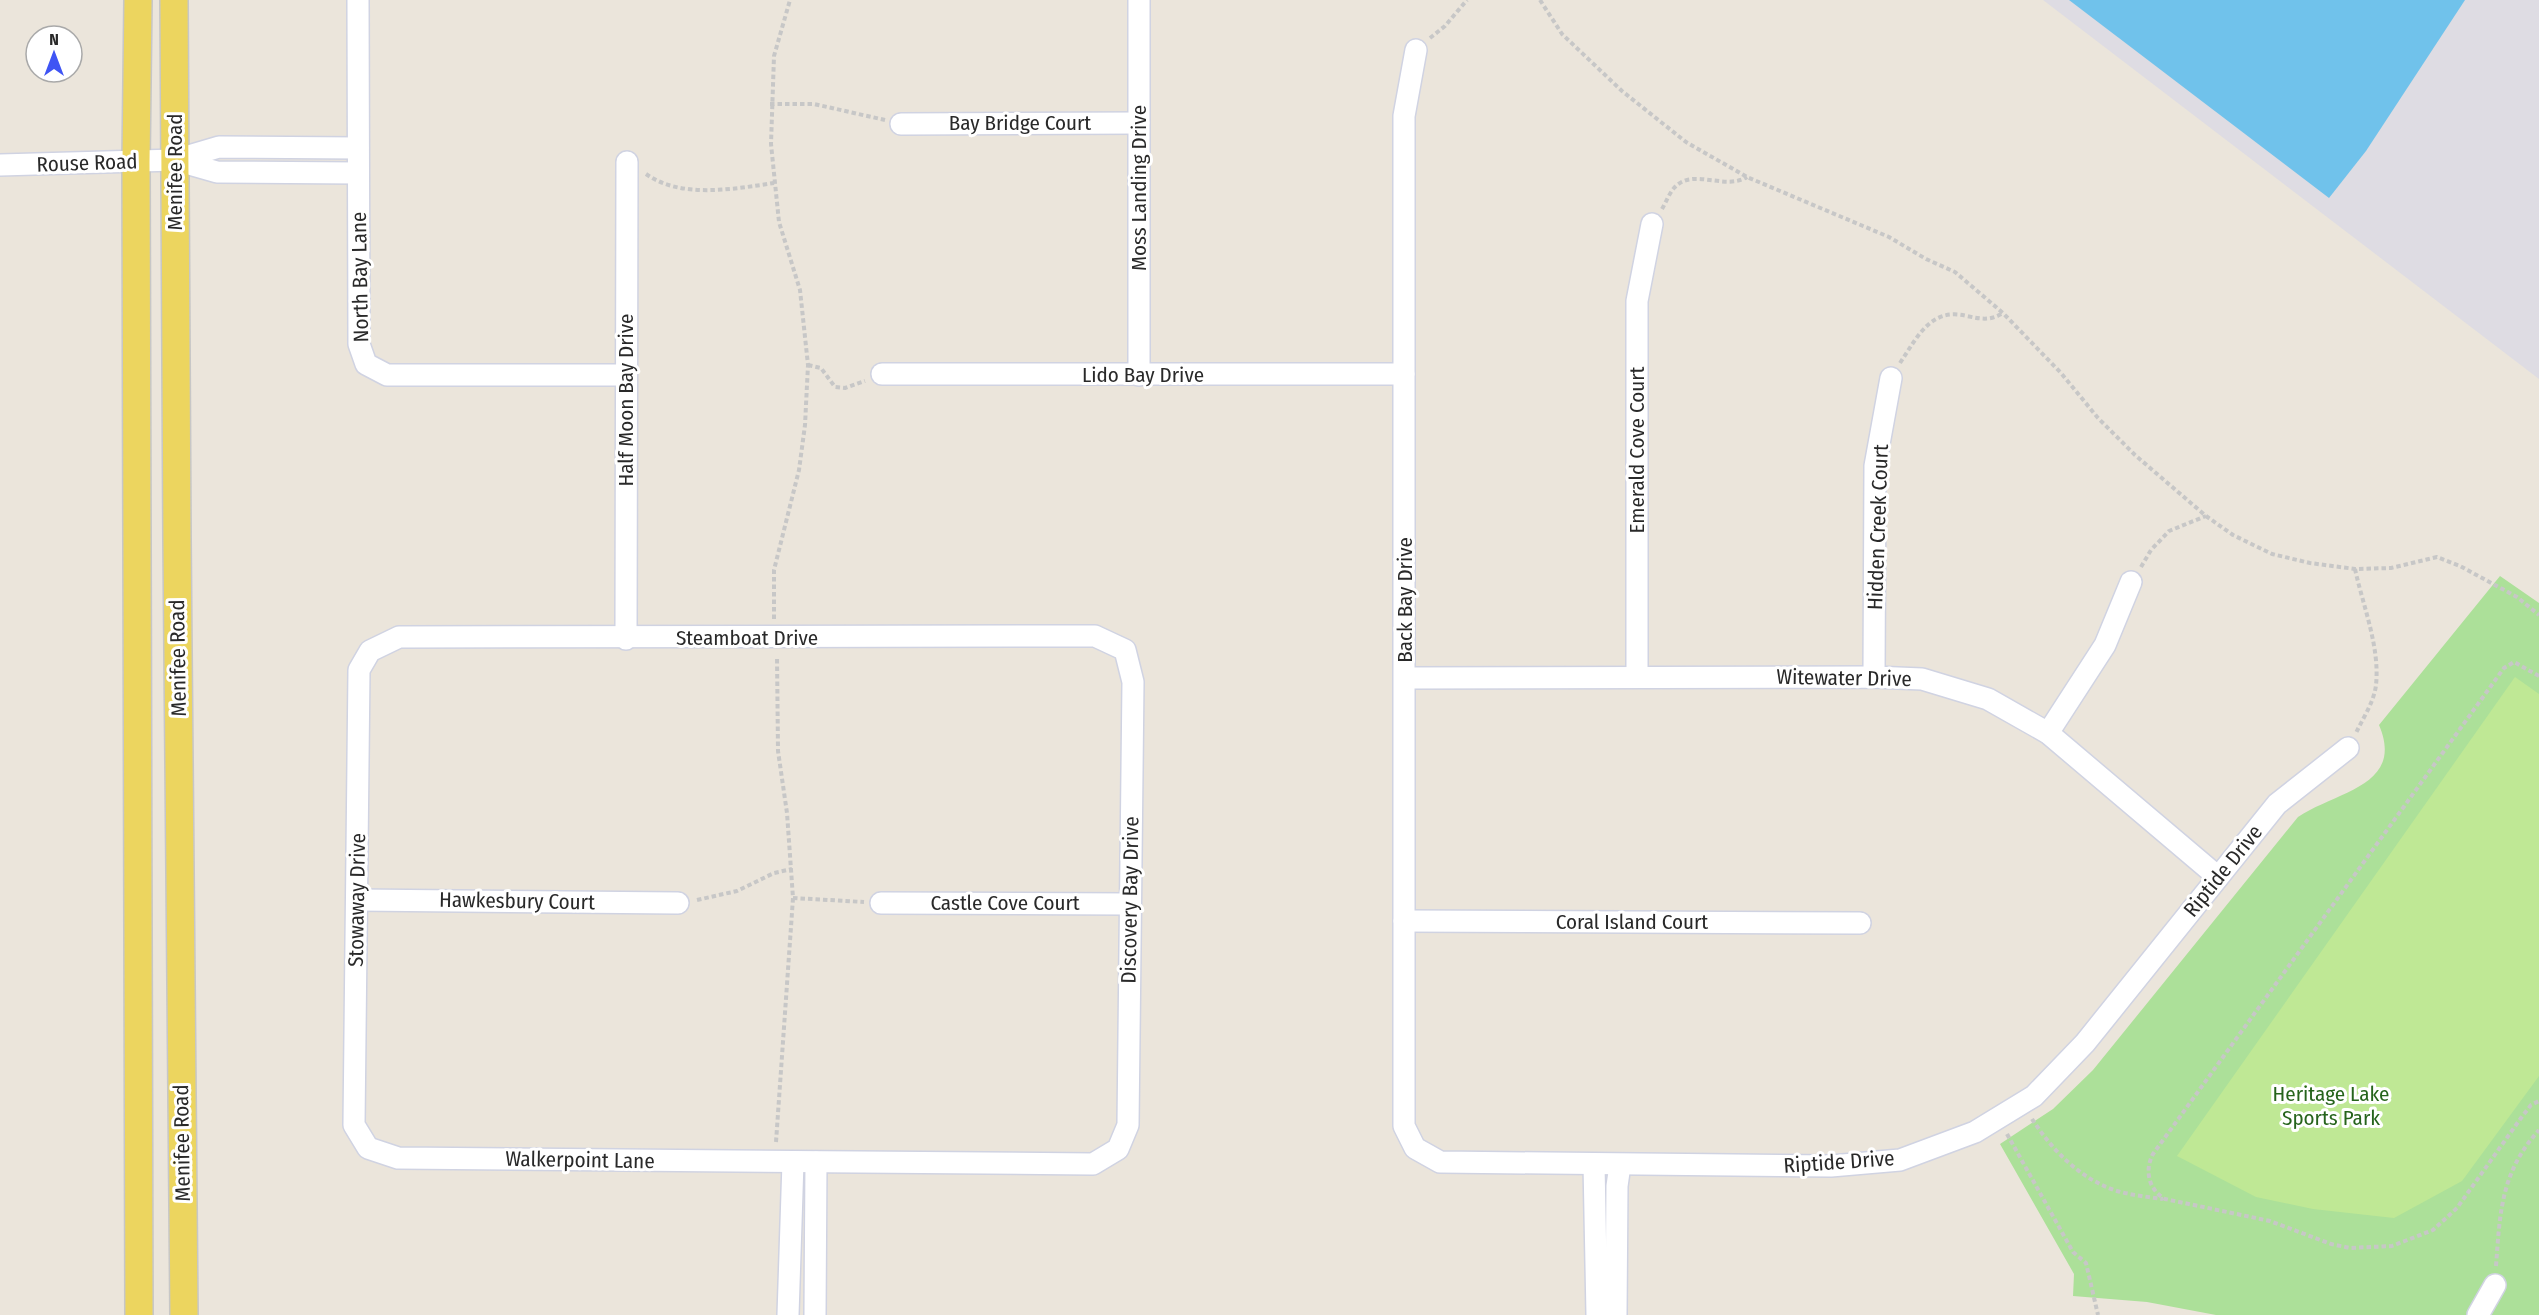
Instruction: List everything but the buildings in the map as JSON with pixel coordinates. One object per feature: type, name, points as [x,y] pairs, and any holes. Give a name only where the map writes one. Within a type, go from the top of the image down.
[{"type":"main road","name":"Menifee Road","points":[[138,0],[136,162],[139,1315]]},
{"type":"main road","name":"Menifee Road","points":[[174,0],[184,1315]]},
{"type":"street","name":"North Bay Lane","points":[[358,0],[359,344],[366,364],[387,375],[626,375]]},
{"type":"street","name":"Moss Landing Drive","points":[[1139,0],[1139,375]]},
{"type":"street","name":"Back Bay Drive","points":[[1415,1148],[1404,1126],[1406,678],[1404,116],[1416,50]]},
{"type":"street","name":"Bay Bridge Court","points":[[901,124],[1139,123]]},
{"type":"street","points":[[175,160],[219,147],[358,148]]},
{"type":"street","name":"Rouse Road","points":[[0,165],[175,160]]},
{"type":"street","points":[[175,160],[217,172],[358,173]]},
{"type":"street","name":"Half Moon Bay Drive","points":[[626,639],[627,162]]},
{"type":"street","name":"Emerald Cove Court","points":[[1637,678],[1637,301],[1652,224]]},
{"type":"street","name":"Lido Bay Drive","points":[[882,374],[1404,374]]},
{"type":"street","name":"Hidden Creek Court","points":[[1874,676],[1875,466],[1891,378]]},
{"type":"street","points":[[2048,733],[2105,645],[2131,582]]},
{"type":"street","name":"Steamboat Drive","points":[[370,651],[399,638],[1095,636],[1125,650]]},
{"type":"street","name":"Discovery Bay Drive","points":[[1118,1149],[1128,1125],[1133,682],[1125,650]]},
{"type":"street","name":"Stowaway Drive","points":[[368,1148],[354,1125],[358,670],[370,651]]},
{"type":"street","name":"Witewater Drive","points":[[1406,678],[1874,676],[1922,680],[1988,699],[2048,733],[2218,877]]},
{"type":"street","name":"Riptide Drive","points":[[1415,1148],[1440,1162],[1831,1166],[1900,1160],[1975,1132],[2034,1096],[2085,1043],[2277,804],[2348,748]]},
{"type":"street","name":"Hawkesbury Court","points":[[357,900],[678,903]]},
{"type":"street","name":"Castle Cove Court","points":[[881,903],[1129,904]]},
{"type":"street","name":"Coral Island Court","points":[[1404,921],[1860,923]]},
{"type":"street","name":"Walkerpoint Lane","points":[[368,1148],[398,1158],[1093,1164],[1118,1149]]},
{"type":"street","points":[[785,1162],[788,1315]]},
{"type":"street","points":[[815,1315],[816,1162]]},
{"type":"street","points":[[1594,1164],[1597,1315]]},
{"type":"street","points":[[1616,1315],[1617,1186],[1620,1165]]},
{"type":"street","points":[[2478,1315],[2495,1285]]},
{"type":"path","points":[[785,1162],[778,1087],[793,898],[792,869],[778,751],[774,570],[799,470],[805,425],[808,365],[800,290],[779,222],[774,183],[770,104],[774,56],[790,0]]},
{"type":"path","points":[[1416,50],[1446,26],[1467,0]]},
{"type":"path","points":[[1540,0],[1562,34],[1622,91],[1686,142],[1747,177],[1888,237],[1926,259],[1956,272],[2003,313],[2134,455],[2233,536],[2272,554],[2310,564],[2355,569],[2391,568],[2437,557],[2460,566],[2517,597],[2539,615]]},
{"type":"path","points":[[770,104],[814,104],[901,124]]},
{"type":"path","points":[[627,162],[658,182],[701,190],[732,189],[774,183]]},
{"type":"path","points":[[1652,224],[1679,184],[1688,180],[1700,179],[1730,183],[1739,182],[1747,177]]},
{"type":"path","points":[[1891,378],[1912,345],[1934,319],[1945,313],[1994,319],[2003,313]]},
{"type":"path","points":[[808,365],[821,368],[835,387],[845,388],[882,374]]},
{"type":"path","points":[[2131,582],[2151,550],[2169,531],[2206,516]]},
{"type":"path","points":[[2348,748],[2371,703],[2376,685],[2370,629],[2355,569]]},
{"type":"path","points":[[2165,1199],[2155,1193],[2150,1185],[2148,1163],[2153,1154],[2504,668],[2514,662],[2539,676]]},
{"type":"path","points":[[678,903],[737,891],[774,873],[792,869]]},
{"type":"path","points":[[793,898],[881,903]]},
{"type":"path","points":[[2022,1103],[2046,1140],[2065,1160],[2089,1178],[2117,1191],[2270,1221],[2331,1244],[2350,1248],[2392,1246],[2433,1230],[2457,1208],[2521,1118],[2531,1105],[2539,1101]]},
{"type":"path","points":[[1998,1118],[2073,1252],[2086,1263],[2098,1315]]},
{"type":"path","points":[[2495,1285],[2504,1191],[2518,1159],[2539,1130]]},
{"type":"shaded area","points":[[2043,0],[2539,0],[2539,379]]},
{"type":"green space","name":"Heritage Lake Sports Park","points":[[2500,576],[2539,603],[2539,1315],[2216,1315],[2147,1302],[2073,1296],[2074,1274],[2000,1144],[2053,1109],[2093,1070],[2298,817],[2348,793],[2375,774],[2383,761],[2385,745],[2379,725]]},
{"type":"green space","points":[[2515,677],[2539,694],[2539,1076],[2462,1181],[2394,1218],[2313,1209],[2256,1197],[2177,1156]]},
{"type":"water","points":[[2069,0],[2465,0],[2366,151],[2329,198]]}]
